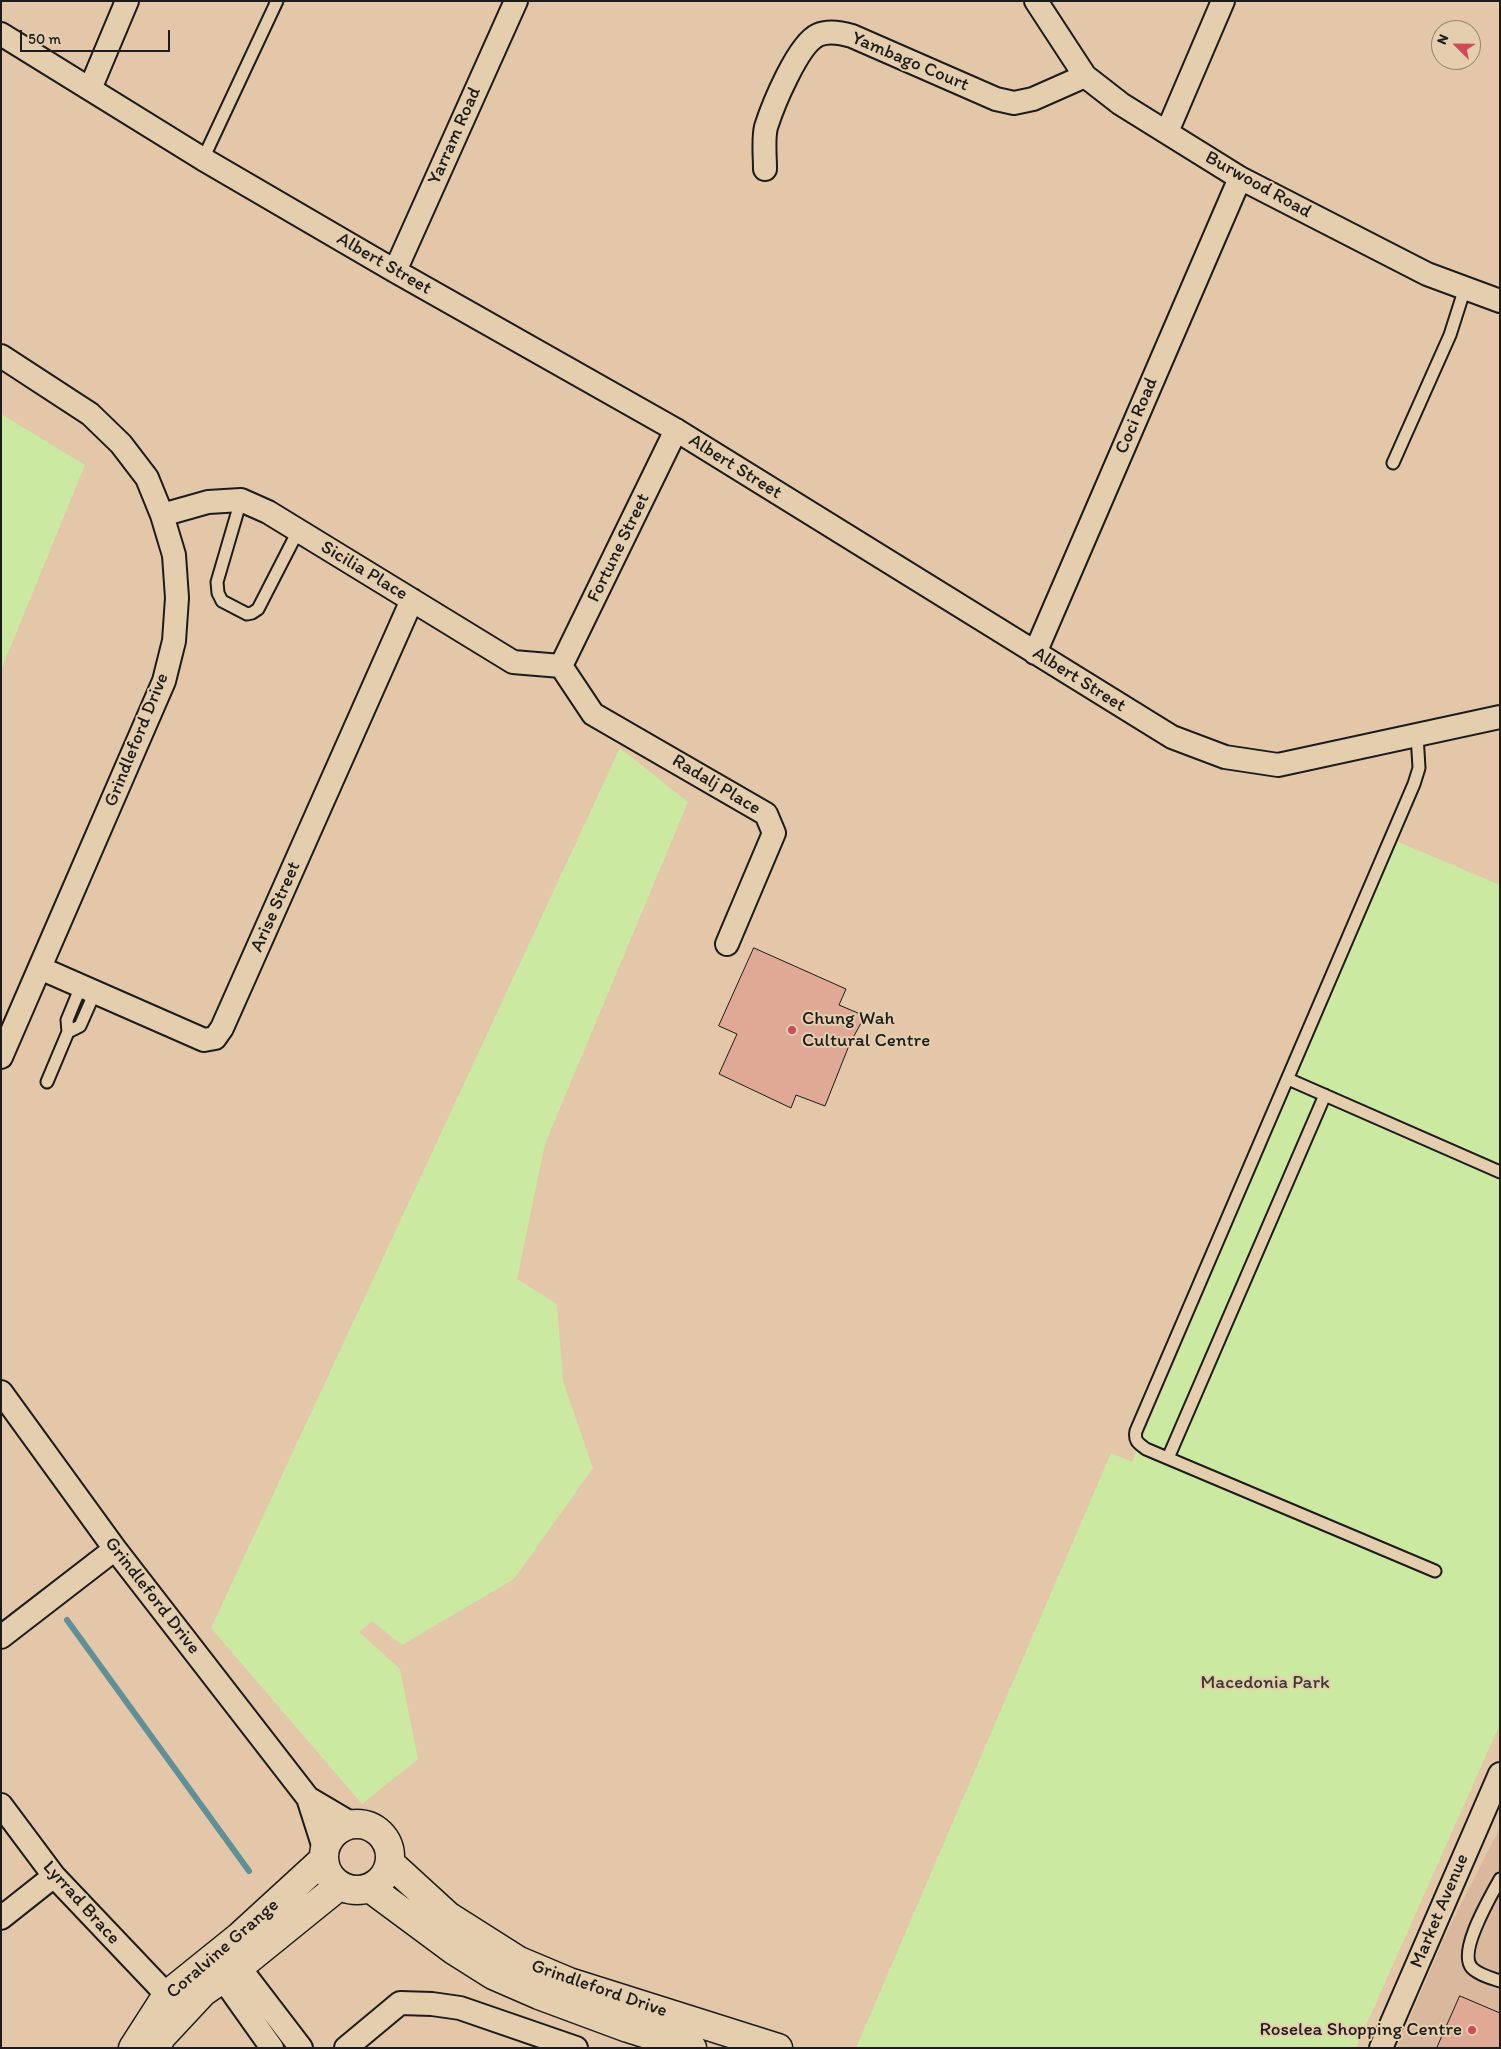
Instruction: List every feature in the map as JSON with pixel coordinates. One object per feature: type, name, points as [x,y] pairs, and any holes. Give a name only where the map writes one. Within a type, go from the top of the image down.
[{"type":"street","points":[[90,88],[127,1]]},
{"type":"street","name":"Yarram Road","points":[[395,271],[516,1]]},
{"type":"street","name":"Burwood Road","points":[[1036,1],[1051,12],[1067,50],[1084,76],[1121,104],[1240,178],[1427,274],[1500,301]]},
{"type":"street","points":[[1167,132],[1223,1]]},
{"type":"street","name":"Yambago Court","points":[[765,169],[766,128],[796,59],[806,43],[819,34],[835,32],[852,36],[996,99],[1014,103],[1033,99],[1084,76]]},
{"type":"street","name":"Albert Street","points":[[1,34],[204,159],[395,271],[676,430],[1165,734],[1225,757],[1278,765],[1500,717]]},
{"type":"street","name":"Coci Road","points":[[1035,653],[1240,178]]},
{"type":"street","name":"Grindleford Drive","points":[[1,356],[90,414],[121,444],[147,478],[162,515],[174,555],[177,598],[174,641],[164,681],[1,1057]]},
{"type":"street","name":"Fortune Street","points":[[561,666],[676,430]]},
{"type":"street","name":"Sicilia Place","points":[[162,515],[208,502],[241,500],[268,512],[513,662],[561,666]]},
{"type":"street","name":"Arise Street","points":[[40,968],[204,1040],[215,1038],[226,1019],[412,600]]},
{"type":"street","name":"Radalj Place","points":[[561,666],[593,714],[766,814],[774,834],[727,944]]},
{"type":"street","name":"Grindleford Drive","points":[[1,1392],[115,1549],[308,1798],[352,1824],[363,1824],[373,1827],[387,1843],[390,1863],[448,1916],[519,1961],[569,1982],[775,2047]]},
{"type":"street","points":[[1,1637],[115,1549]]},
{"type":"street","name":"Market Avenue","points":[[1381,2048],[1500,1774]]},
{"type":"street","name":"Grindleford Drive","points":[[308,1798],[329,1875],[339,1886]]},
{"type":"street","name":"Lyrrad Brace","points":[[1,1805],[54,1876],[167,1995]]},
{"type":"street","points":[[324,1854],[328,1839],[343,1826],[352,1824]]},
{"type":"street","name":"Coralvine Grange","points":[[133,2048],[167,1995],[239,1937],[324,1854]]},
{"type":"street","points":[[339,1886],[349,1890],[360,1891],[370,1888],[386,1874],[390,1863]]},
{"type":"street","points":[[1,1918],[54,1876]]},
{"type":"street","name":"Coralvine Grange","points":[[155,2048],[162,2036],[203,1992],[231,1973],[339,1886]]},
{"type":"street","name":"Grindleford Drive","points":[[370,1888],[455,1951],[493,1975],[539,1995],[628,2028],[692,2048]]},
{"type":"street","points":[[231,1973],[272,2048]]},
{"type":"street","points":[[231,1973],[301,2048]]},
{"type":"street","points":[[346,2048],[400,2003],[432,2004],[460,2008],[576,2048]]},
{"type":"lane","points":[[204,159],[277,1]]},
{"type":"lane","points":[[1393,463],[1450,336],[1465,288]]},
{"type":"lane","points":[[241,500],[217,582],[218,593],[222,601],[247,614],[258,609],[298,530]]},
{"type":"lane","points":[[1417,735],[1419,768],[1414,784],[1136,1431],[1135,1438],[1146,1449],[1435,1571]]},
{"type":"lane","points":[[46,1082],[68,1032],[67,1020],[88,989]]},
{"type":"lane","points":[[1288,1078],[1500,1172]]},
{"type":"lane","points":[[1168,1458],[1325,1095]]},
{"type":"lane","points":[[1500,1879],[1471,1939],[1468,1958],[1471,1967],[1479,1973],[1500,1981]]},
{"type":"shaded area","points":[[1500,1827],[1500,2048],[1397,2048],[1446,1934]]},
{"type":"green space","points":[[1,414],[85,465],[1,670]]},
{"type":"green space","points":[[620,748],[688,802],[545,1144],[517,1279],[557,1304],[563,1381],[593,1468],[514,1579],[402,1645],[372,1621],[359,1632],[400,1669],[418,1759],[362,1804],[211,1628]]},
{"type":"green space","name":"Macedonia Park","points":[[1396,841],[1500,885],[1500,1724],[1356,2048],[856,2048],[1111,1453],[1132,1462]]},
{"type":"building","name":"Chung Wah Cultural Centre","points":[[754,948],[846,989],[839,1005],[865,1016],[850,1043],[825,1106],[796,1095],[791,1108],[719,1074],[737,1034],[719,1026]]},
{"type":"building","name":"Roselea Shopping Centre","points":[[1460,1996],[1500,2013],[1500,2048],[1437,2048]]},
{"type":"waterway","points":[[67,1620],[249,1871]]},
{"type":"place","name":"Chung Wah Cultural Centre","points":[[792,1030]]},
{"type":"place","name":"Roselea Shopping Centre","points":[[1472,2030]]}]
